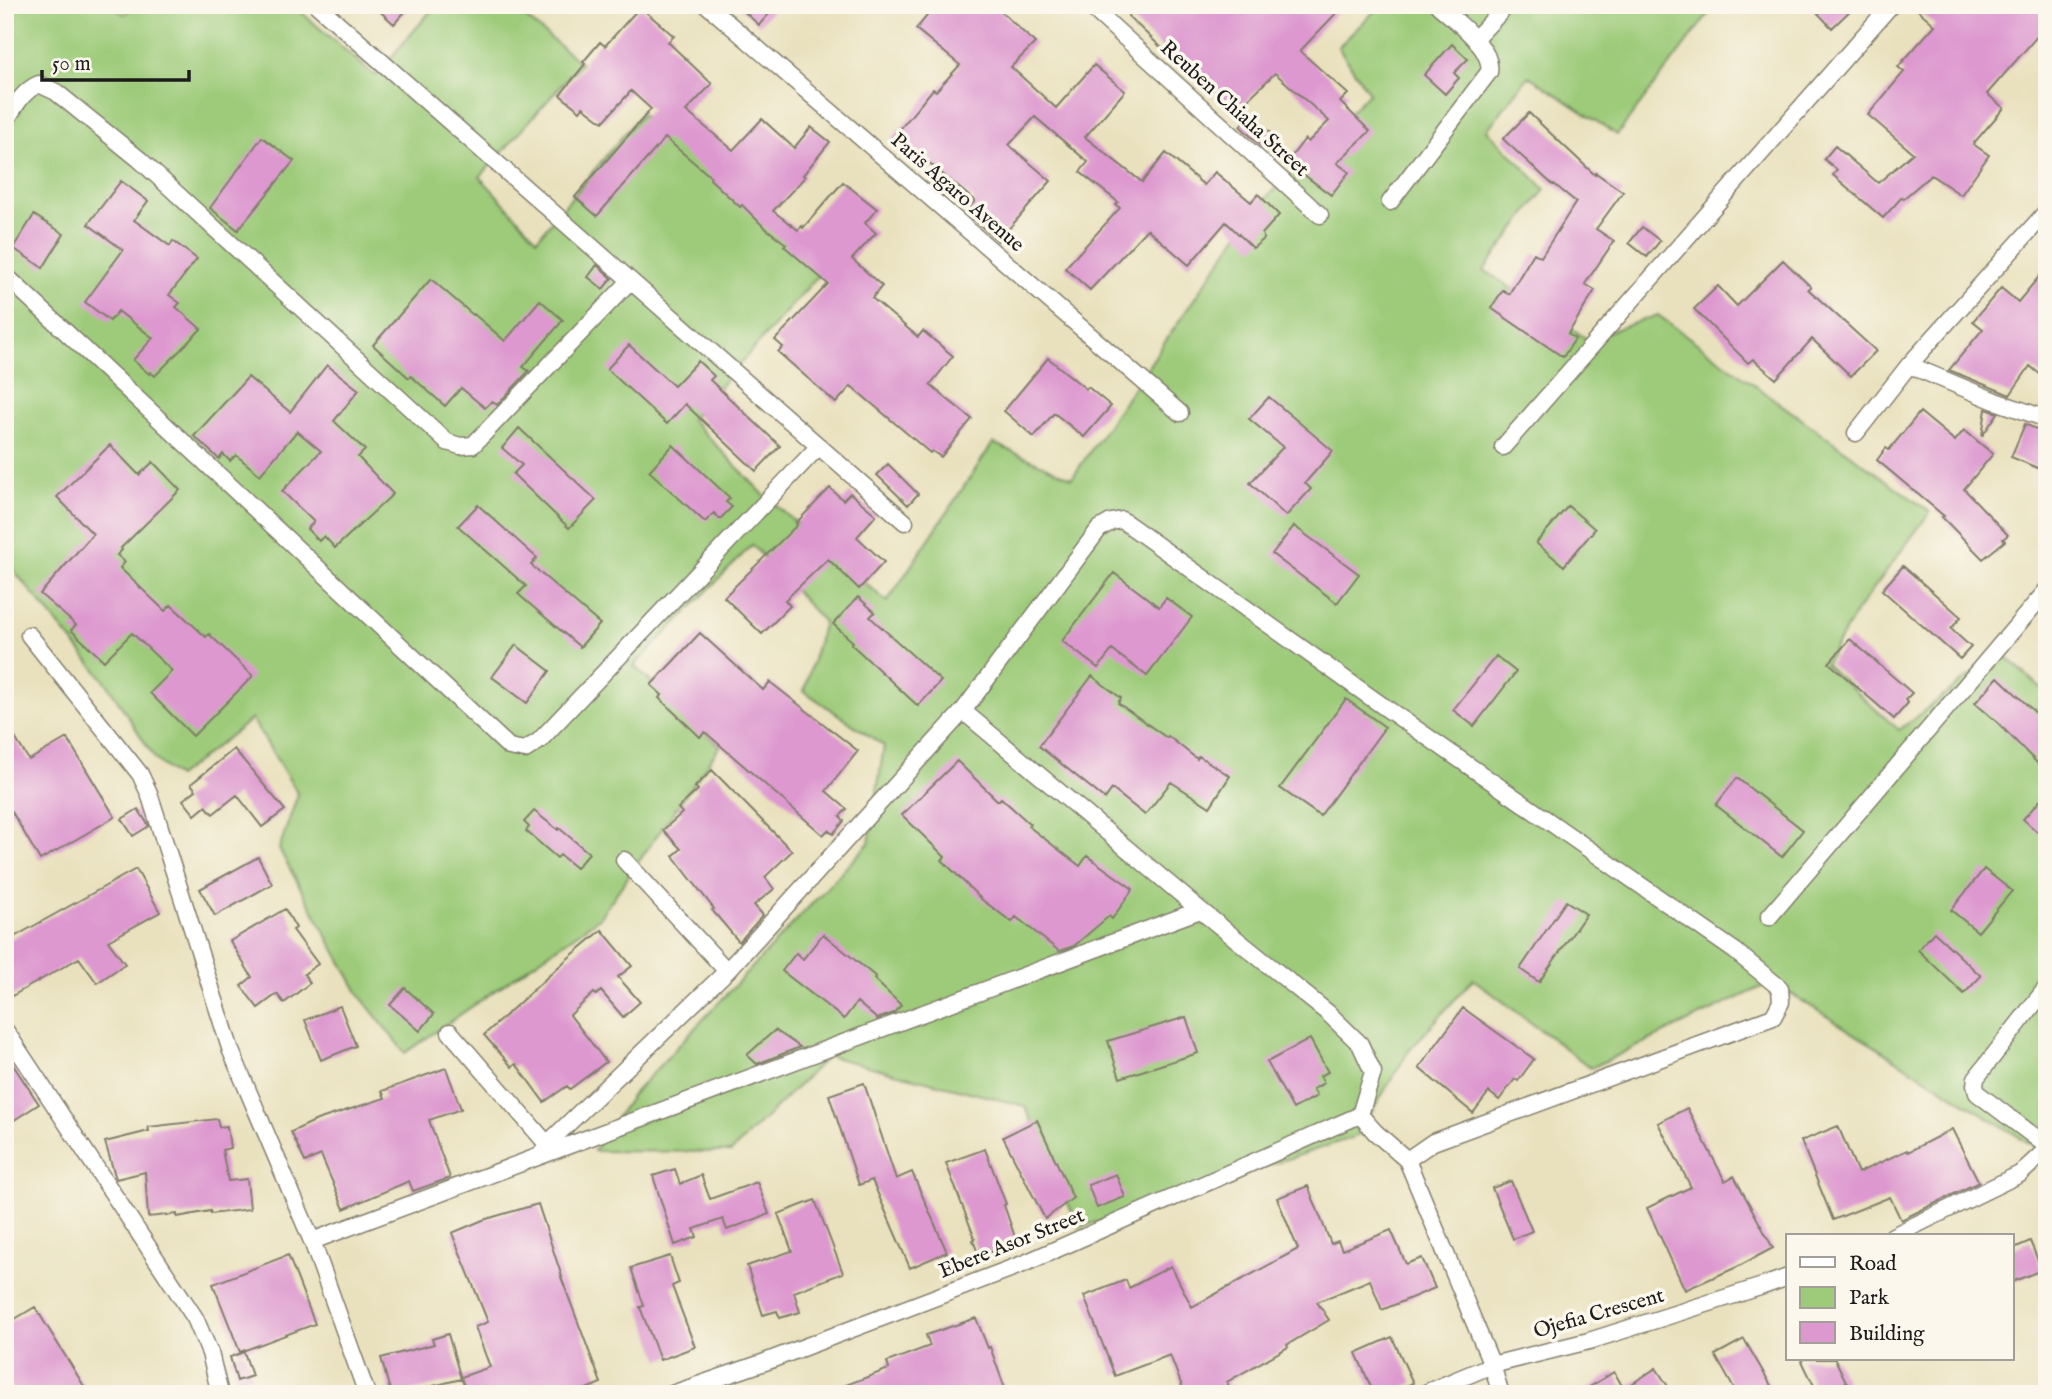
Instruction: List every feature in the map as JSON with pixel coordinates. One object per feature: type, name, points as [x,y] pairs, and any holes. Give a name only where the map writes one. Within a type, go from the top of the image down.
[{"type":"street","points":[[317,5],[905,522]]},
{"type":"street","name":"Paris Agaro Avenue","points":[[707,5],[1180,413]]},
{"type":"street","name":"Reuben Chiaha Street","points":[[1089,5],[1320,215]]},
{"type":"street","points":[[1390,202],[1489,72],[1488,57],[1475,39],[1438,5]]},
{"type":"street","points":[[1475,39],[1507,5]]},
{"type":"street","points":[[1503,447],[1891,5]]},
{"type":"street","points":[[5,122],[22,96],[31,88],[39,84],[55,92],[139,159],[447,442],[460,446],[473,445],[630,281]]},
{"type":"street","points":[[1856,433],[1909,365],[2047,211]]},
{"type":"street","points":[[5,275],[509,747],[525,750],[539,741],[819,446]]},
{"type":"street","points":[[1909,365],[1995,401],[2047,419]]},
{"type":"street","points":[[544,1150],[727,971],[963,711],[1099,529],[1111,522],[1122,520],[1735,951],[1780,988],[1781,1002],[1773,1017],[1433,1142],[1407,1160]]},
{"type":"street","points":[[1769,918],[2047,590]]},
{"type":"street","points":[[29,635],[140,774],[149,793],[231,1051],[312,1241],[368,1394]]},
{"type":"street","points":[[963,711],[1200,910],[1328,1013],[1360,1044],[1373,1072],[1360,1115],[1407,1160],[1492,1365],[1501,1394]]},
{"type":"street","points":[[624,860],[727,971]]},
{"type":"street","points":[[312,1241],[544,1150],[1200,910]]},
{"type":"street","points":[[1897,1234],[2020,1174],[2046,1148],[1977,1093],[1975,1085],[1976,1078],[2047,987]]},
{"type":"street","points":[[5,1030],[195,1318],[210,1353],[220,1394]]},
{"type":"street","points":[[450,1032],[544,1150]]},
{"type":"street","name":"Ebere Asor Street","points":[[672,1394],[765,1362],[1023,1264],[1360,1115]]},
{"type":"street","name":"Ojefia Crescent","points":[[1423,1394],[1492,1365],[1589,1340],[1786,1278]]},
{"type":"green space","points":[[5,5],[110,5],[124,14],[135,5],[293,5],[375,76],[436,5],[510,5],[581,63],[480,177],[537,239],[641,114],[823,270],[691,419],[764,495],[887,602],[993,443],[1072,478],[1257,207],[1369,93],[1338,47],[1381,5],[1715,5],[1617,135],[1529,76],[1487,130],[1545,189],[1484,270],[1587,339],[1658,315],[1930,512],[1857,611],[1825,664],[1899,730],[2001,652],[2047,694],[2047,952],[2029,989],[2047,1012],[2047,1151],[2034,1146],[1772,982],[1591,1068],[1473,979],[1408,1052],[1357,1136],[1079,1228],[1025,1106],[828,1056],[731,1152],[594,1151],[632,1095],[869,843],[884,746],[804,691],[824,622],[752,545],[634,666],[720,746],[599,918],[405,1053],[360,996],[279,849],[298,794],[252,719],[177,777],[156,760],[106,682],[5,560]]},
{"type":"building","points":[[373,5],[411,5],[394,24]]},
{"type":"building","points":[[737,5],[777,5],[759,25]]},
{"type":"building","points":[[936,5],[994,5],[1035,43],[1011,67],[1056,108],[1094,65],[1125,91],[1085,137],[1142,182],[1166,153],[1204,185],[1215,172],[1251,202],[1258,194],[1279,215],[1262,234],[1264,239],[1253,248],[1226,222],[1189,265],[1147,229],[1090,290],[1065,268],[1120,208],[1116,205],[1118,202],[1080,172],[1088,162],[1035,117],[1009,145],[1051,181],[998,241],[965,212],[975,201],[927,161],[923,166],[891,140],[933,89],[936,91],[960,65],[916,29]]},
{"type":"building","points":[[1138,5],[1344,5],[1300,51],[1348,94],[1340,102],[1370,131],[1337,163],[1349,172],[1331,195],[1287,162],[1305,139],[1308,142],[1329,121],[1275,73],[1236,111],[1192,67],[1185,74],[1128,16]]},
{"type":"building","points":[[1810,5],[1856,5],[1832,28]]},
{"type":"building","points":[[1912,5],[2047,5],[2047,25],[1987,94],[2004,108],[1973,144],[1989,155],[1961,195],[1931,175],[1903,199],[1902,197],[1883,218],[1833,175],[1837,170],[1824,159],[1835,146],[1878,183],[1913,153],[1868,115],[1904,72],[1898,67],[1935,25]]},
{"type":"building","points":[[640,7],[674,36],[668,42],[712,84],[686,111],[733,150],[762,119],[794,148],[811,127],[830,142],[803,175],[805,177],[773,211],[798,230],[802,226],[803,228],[843,182],[877,209],[865,223],[876,233],[852,259],[882,286],[872,298],[918,337],[923,331],[953,356],[930,385],[972,419],[941,457],[932,451],[930,453],[851,386],[836,403],[778,352],[783,347],[775,340],[828,284],[665,138],[597,216],[575,197],[651,109],[631,91],[603,122],[583,107],[580,111],[560,95],[600,42],[605,46]]},
{"type":"building","points":[[1452,44],[1468,59],[1454,73],[1459,78],[1445,94],[1424,75]]},
{"type":"building","points":[[1529,113],[1595,175],[1596,173],[1623,192],[1596,229],[1614,241],[1585,284],[1595,290],[1568,334],[1575,339],[1563,357],[1491,308],[1503,290],[1509,294],[1534,253],[1541,257],[1576,202],[1553,185],[1503,139]]},
{"type":"building","points":[[1250,115],[1274,136],[1263,148],[1240,126]]},
{"type":"building","points":[[262,137],[294,161],[238,230],[210,208]]},
{"type":"building","points":[[121,181],[148,201],[134,220],[170,246],[173,241],[197,259],[169,295],[180,303],[176,307],[201,329],[155,376],[133,360],[153,338],[118,311],[110,321],[85,302],[123,250],[88,224]]},
{"type":"building","points":[[34,215],[64,234],[43,268],[13,248]]},
{"type":"building","points":[[1642,227],[1660,241],[1647,257],[1629,243]]},
{"type":"building","points":[[1783,260],[1811,287],[1808,289],[1876,351],[1851,376],[1812,339],[1776,379],[1753,359],[1748,363],[1694,309],[1718,286],[1737,306]]},
{"type":"building","points":[[597,265],[612,278],[603,289],[588,277]]},
{"type":"building","points":[[2047,267],[2047,380],[2030,366],[2010,395],[1949,370],[1983,329],[1973,321],[2001,288],[2018,302]]},
{"type":"building","points":[[431,279],[505,341],[540,300],[563,320],[523,367],[529,371],[497,405],[492,401],[485,408],[461,388],[445,406],[373,345]]},
{"type":"building","points":[[629,345],[674,386],[698,361],[714,376],[710,380],[780,446],[756,471],[685,404],[667,424],[607,369]]},
{"type":"building","points":[[1048,358],[1111,406],[1084,437],[1054,413],[1034,437],[1004,411]]},
{"type":"building","points":[[327,365],[359,390],[334,421],[365,450],[358,457],[393,494],[335,548],[324,536],[319,541],[307,529],[314,522],[282,491],[321,451],[297,431],[260,475],[236,455],[230,461],[223,454],[219,459],[194,436],[248,377],[290,412]]},
{"type":"building","points":[[1269,397],[1333,451],[1305,483],[1311,489],[1286,516],[1250,483],[1283,447],[1249,419]]},
{"type":"building","points":[[1986,409],[1998,413],[1982,436]]},
{"type":"building","points":[[1920,412],[1955,441],[1964,430],[1993,454],[1964,489],[2008,535],[2003,539],[2005,541],[1983,559],[1942,517],[1944,516],[1877,460],[1886,448],[1889,450]]},
{"type":"building","points":[[2025,424],[2047,434],[2047,472],[2011,457]]},
{"type":"building","points":[[519,428],[596,500],[569,528],[513,474],[522,465],[502,448]]},
{"type":"building","points":[[110,445],[139,475],[153,462],[180,490],[121,548],[117,555],[125,562],[120,568],[165,611],[171,605],[206,637],[209,634],[253,676],[193,736],[150,693],[172,671],[132,633],[104,661],[71,630],[76,625],[40,594],[93,534],[57,497]]},
{"type":"building","points":[[673,445],[730,498],[726,502],[732,507],[720,519],[714,513],[705,522],[649,471]]},
{"type":"building","points":[[888,464],[918,494],[908,505],[877,475]]},
{"type":"building","points":[[830,488],[843,500],[850,493],[876,515],[857,537],[884,562],[859,589],[828,559],[785,600],[790,606],[762,634],[724,597],[797,525]]},
{"type":"building","points":[[478,505],[537,558],[531,565],[600,624],[580,647],[518,594],[526,586],[458,526]]},
{"type":"building","points":[[1568,506],[1595,529],[1564,566],[1536,543]]},
{"type":"building","points":[[1294,526],[1359,574],[1337,603],[1272,554]]},
{"type":"building","points":[[1903,566],[1961,617],[1951,629],[1971,647],[1960,659],[1882,590]]},
{"type":"building","points":[[1114,573],[1159,607],[1166,598],[1192,617],[1147,676],[1112,650],[1098,668],[1062,641]]},
{"type":"building","points":[[858,597],[875,612],[870,617],[941,681],[918,706],[833,624]]},
{"type":"building","points":[[700,633],[763,690],[770,682],[858,751],[826,791],[847,809],[840,816],[844,821],[833,834],[828,830],[823,835],[705,732],[700,737],[659,698],[662,695],[651,685]]},
{"type":"building","points":[[1850,639],[1912,693],[1905,700],[1908,703],[1894,719],[1829,663]]},
{"type":"building","points":[[516,645],[550,671],[527,703],[492,677]]},
{"type":"building","points":[[1496,656],[1516,672],[1474,726],[1453,710]]},
{"type":"building","points":[[1092,676],[1121,698],[1118,703],[1197,759],[1199,756],[1230,776],[1210,807],[1171,782],[1145,815],[1112,789],[1105,799],[1039,746]]},
{"type":"building","points":[[1998,677],[2047,724],[2047,773],[1975,703]]},
{"type":"building","points":[[1346,699],[1385,727],[1320,816],[1280,788]]},
{"type":"building","points":[[5,722],[29,760],[67,738],[115,817],[40,860],[12,812],[5,817]]},
{"type":"building","points":[[234,749],[285,810],[262,827],[237,795],[213,814],[206,806],[195,815],[183,800],[196,790],[191,784]]},
{"type":"building","points":[[957,761],[998,801],[1001,798],[1030,824],[1028,826],[1080,866],[1087,856],[1133,889],[1112,919],[1109,916],[1074,946],[1059,951],[1016,917],[1012,922],[981,899],[942,860],[945,857],[902,815]]},
{"type":"building","points":[[712,770],[792,851],[765,877],[774,889],[754,905],[763,915],[739,942],[673,856],[681,849],[663,830],[682,813],[678,808],[698,790],[695,787]]},
{"type":"building","points":[[1737,778],[1803,830],[1782,857],[1716,805]]},
{"type":"building","points":[[2047,793],[2047,841],[2023,819]]},
{"type":"building","points":[[138,809],[149,826],[133,836],[122,819]]},
{"type":"building","points":[[534,811],[589,853],[576,868],[560,855],[557,858],[526,831],[529,827],[524,822]]},
{"type":"building","points":[[258,857],[272,884],[215,916],[200,889]]},
{"type":"building","points":[[136,869],[160,912],[108,941],[125,964],[97,983],[79,958],[12,996],[5,985],[5,942]]},
{"type":"building","points":[[1984,869],[2012,891],[1978,932],[1951,910]]},
{"type":"building","points":[[1566,901],[1586,914],[1539,982],[1520,969]]},
{"type":"building","points":[[285,909],[296,928],[293,930],[318,964],[304,974],[310,983],[284,1003],[277,994],[258,1008],[241,986],[252,977],[230,941]]},
{"type":"building","points":[[602,930],[632,966],[618,977],[640,1002],[623,1017],[601,991],[596,995],[594,993],[570,1015],[606,1062],[570,1089],[567,1086],[544,1102],[516,1064],[512,1067],[484,1035]]},
{"type":"building","points":[[1934,932],[1981,976],[1964,994],[1918,950]]},
{"type":"building","points":[[823,934],[876,977],[874,979],[901,1005],[894,1013],[877,1019],[857,1002],[844,1019],[782,971],[796,953],[803,959]]},
{"type":"building","points":[[405,988],[434,1014],[420,1031],[390,1005]]},
{"type":"building","points":[[340,1006],[356,1046],[321,1060],[305,1020]]},
{"type":"building","points":[[1463,1008],[1534,1059],[1518,1081],[1515,1079],[1499,1100],[1489,1092],[1473,1113],[1419,1068]]},
{"type":"building","points":[[1186,1017],[1198,1053],[1120,1078],[1108,1041]]},
{"type":"building","points":[[775,1030],[800,1047],[757,1064],[747,1055]]},
{"type":"building","points":[[1310,1039],[1328,1072],[1320,1076],[1324,1083],[1313,1089],[1317,1096],[1293,1109],[1267,1062]]},
{"type":"building","points":[[5,1053],[39,1104],[5,1126]]},
{"type":"building","points":[[446,1068],[461,1109],[429,1120],[450,1178],[413,1191],[409,1181],[344,1209],[321,1155],[305,1162],[291,1132],[317,1120],[385,1098],[382,1091]]},
{"type":"building","points":[[864,1083],[896,1179],[912,1172],[947,1252],[910,1268],[872,1180],[859,1185],[829,1095]]},
{"type":"building","points":[[1687,1108],[1725,1181],[1734,1176],[1773,1248],[1685,1290],[1647,1208],[1691,1187],[1658,1123]]},
{"type":"building","points":[[217,1119],[219,1127],[227,1126],[230,1148],[222,1150],[228,1181],[247,1179],[250,1209],[211,1214],[210,1211],[177,1217],[177,1214],[148,1217],[145,1172],[116,1179],[105,1142],[149,1131],[148,1127]]},
{"type":"building","points":[[1037,1120],[1073,1198],[1045,1219],[1003,1137]]},
{"type":"building","points":[[1838,1126],[1858,1173],[1907,1150],[1908,1152],[1952,1129],[1979,1182],[1901,1220],[1890,1197],[1833,1220],[1801,1141]]},
{"type":"building","points":[[985,1149],[1006,1204],[1004,1205],[1017,1243],[979,1256],[946,1163]]},
{"type":"building","points":[[675,1169],[680,1184],[701,1175],[710,1199],[757,1182],[769,1214],[727,1230],[723,1219],[694,1229],[697,1237],[675,1245],[653,1176]]},
{"type":"building","points":[[1116,1174],[1125,1197],[1097,1208],[1088,1185]]},
{"type":"building","points":[[1511,1181],[1532,1231],[1513,1239],[1492,1188]]},
{"type":"building","points":[[1308,1186],[1331,1244],[1338,1241],[1342,1250],[1391,1230],[1406,1264],[1422,1258],[1435,1288],[1382,1310],[1370,1280],[1317,1302],[1329,1320],[1227,1382],[1232,1394],[1185,1394],[1170,1355],[1115,1376],[1084,1296],[1126,1280],[1129,1288],[1171,1266],[1192,1307],[1298,1249],[1277,1198]]},
{"type":"building","points":[[815,1200],[843,1273],[794,1292],[800,1312],[780,1318],[777,1311],[763,1315],[747,1266],[792,1251],[778,1214]]},
{"type":"building","points":[[538,1204],[561,1277],[601,1383],[574,1394],[555,1394],[553,1388],[539,1394],[467,1394],[461,1377],[490,1367],[475,1327],[488,1322],[452,1233],[483,1220]]},
{"type":"building","points":[[2030,1241],[2042,1270],[2014,1281],[2014,1248]]},
{"type":"building","points":[[288,1255],[315,1324],[240,1352],[213,1284]]},
{"type":"building","points":[[670,1256],[679,1283],[672,1286],[695,1347],[660,1360],[640,1307],[644,1306],[631,1268]]},
{"type":"building","points":[[35,1307],[89,1394],[15,1394],[5,1377],[5,1325]]},
{"type":"building","points":[[976,1318],[1007,1394],[828,1394],[827,1392],[889,1369],[887,1362],[930,1346],[926,1335]]},
{"type":"building","points":[[448,1334],[461,1379],[391,1394],[381,1358],[434,1344],[432,1339]]},
{"type":"building","points":[[1392,1337],[1413,1383],[1388,1394],[1374,1394],[1356,1353]]},
{"type":"building","points":[[1744,1339],[1776,1394],[1737,1394],[1715,1355]]},
{"type":"building","points":[[244,1352],[252,1376],[237,1381],[230,1357]]},
{"type":"building","points":[[1801,1360],[1835,1360],[1852,1394],[1818,1394]]},
{"type":"building","points":[[1656,1368],[1673,1394],[1578,1394],[1614,1372],[1624,1389]]}]
